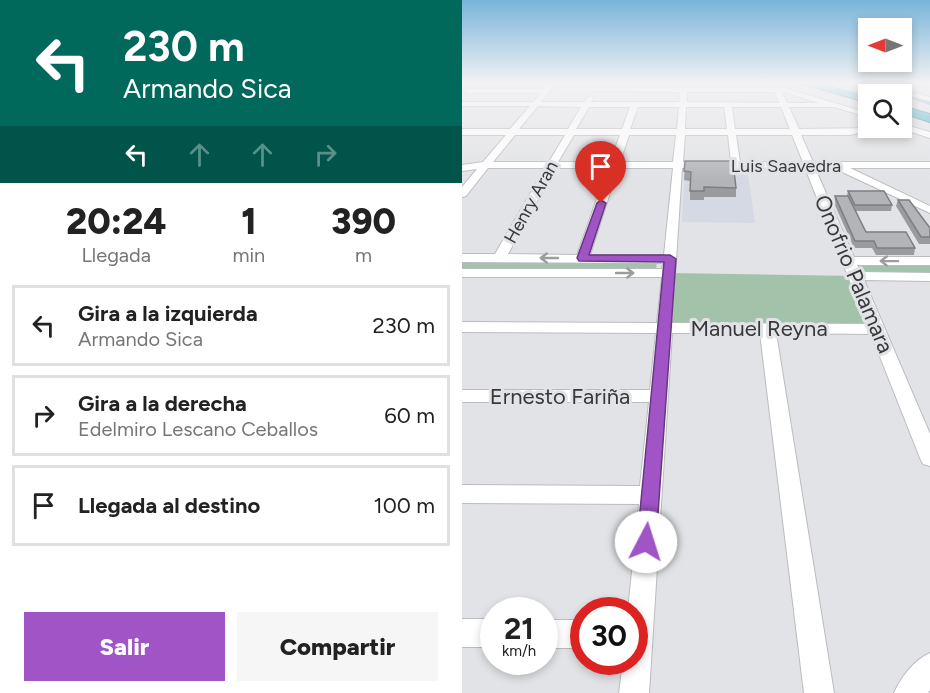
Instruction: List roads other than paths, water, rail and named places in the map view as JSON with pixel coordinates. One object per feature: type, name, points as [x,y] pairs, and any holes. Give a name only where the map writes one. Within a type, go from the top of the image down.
[{"type":"street","points":[[462,194],[525,116]]},
{"type":"street","name":"Henry Aran","points":[[499,258],[579,116]]},
{"type":"street","points":[[582,258],[631,116]]},
{"type":"street","points":[[641,597],[682,116]]},
{"type":"street","points":[[729,116],[736,166]]},
{"type":"street","name":"Onofrio Palamara","points":[[788,116],[930,458]]},
{"type":"street","points":[[846,116],[857,131]]},
{"type":"street","points":[[912,124],[930,130]]},
{"type":"street","points":[[912,129],[930,135]]},
{"type":"street","points":[[462,132],[857,131]]},
{"type":"street","points":[[802,150],[930,210]]},
{"type":"street","name":"Luis Saavedra","points":[[462,168],[486,165],[838,167],[930,165]]},
{"type":"street","points":[[462,258],[582,258],[670,266]]},
{"type":"street","points":[[848,261],[930,261]]},
{"type":"street","points":[[462,273],[670,266]]},
{"type":"street","points":[[855,276],[930,277]]},
{"type":"street","name":"Manuel Reyna","points":[[462,327],[876,328]]},
{"type":"street","points":[[767,328],[819,693]]},
{"type":"street","name":"Ernesto Fariña","points":[[462,396],[659,396]]},
{"type":"street","points":[[462,494],[650,495]]},
{"type":"street","points":[[462,633],[480,633]]},
{"type":"street","points":[[909,693],[930,667]]},
{"type":"street","points":[[634,693],[635,675]]}]
